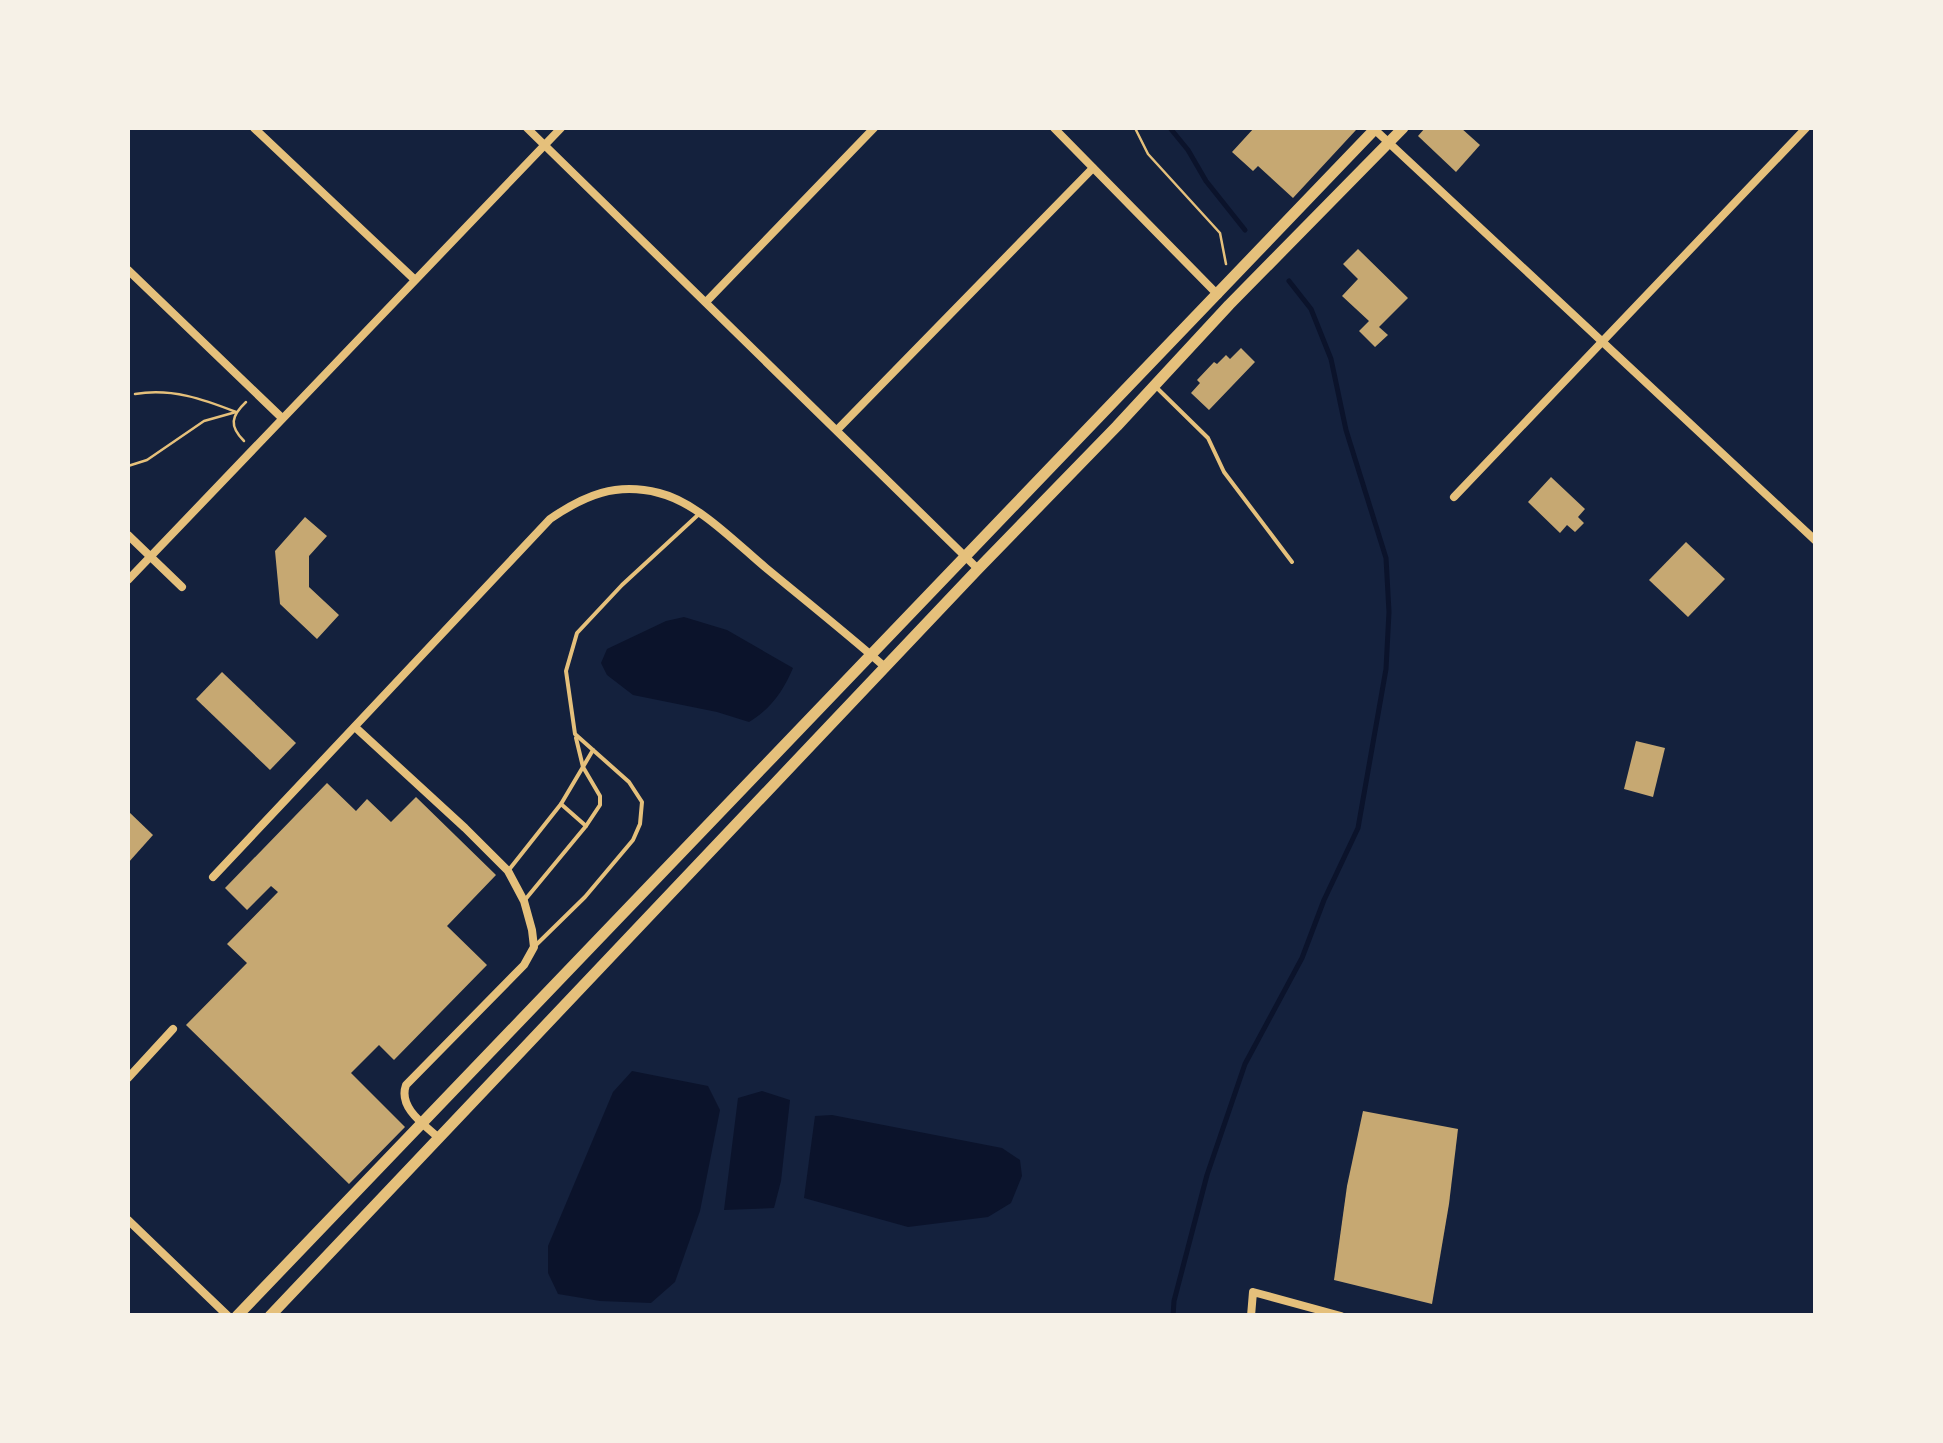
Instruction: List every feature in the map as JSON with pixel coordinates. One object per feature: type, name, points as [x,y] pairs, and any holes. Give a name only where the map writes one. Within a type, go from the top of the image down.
[{"type":"main road","points":[[237,1316],[1374,128]]},
{"type":"main road","points":[[270,1316],[1402,128]]},
{"type":"main road","points":[[1299,209],[1312,221]]},
{"type":"main road","points":[[572,967],[587,981]]},
{"type":"street","points":[[254,128],[414,279]]},
{"type":"street","points":[[527,128],[978,569]]},
{"type":"street","points":[[128,580],[562,128]]},
{"type":"street","points":[[706,302],[874,128]]},
{"type":"street","points":[[1054,128],[1218,294]]},
{"type":"street","points":[[1374,128],[1816,541]]},
{"type":"street","points":[[1454,497],[1806,128]]},
{"type":"street","points":[[837,430],[1093,168]]},
{"type":"street","points":[[128,270],[282,418]]},
{"type":"street","points":[[213,878],[550,519],[576,502],[604,492],[630,488],[662,494],[700,513],[885,667]]},
{"type":"street","points":[[128,534],[182,586]]},
{"type":"street","points":[[355,727],[508,871],[524,901],[532,930],[534,947],[524,966],[406,1085],[404,1100],[438,1138]]},
{"type":"street","points":[[128,1078],[173,1029]]},
{"type":"street","points":[[128,1220],[228,1316]]},
{"type":"street","points":[[1251,1316],[1253,1292],[1341,1316]]},
{"type":"lane","points":[[1155,385],[1208,438],[1224,472],[1292,562]]},
{"type":"lane","points":[[524,901],[600,805],[600,796],[583,767],[566,670],[577,633],[700,513]]},
{"type":"lane","points":[[534,947],[585,896],[633,840],[640,824],[642,802],[629,782],[575,734]]},
{"type":"lane","points":[[508,871],[560,804],[593,750]]},
{"type":"lane","points":[[560,804],[586,826]]},
{"type":"path","points":[[1135,128],[1148,154],[1220,233],[1226,263]]},
{"type":"path","points":[[136,394],[193,395],[236,412]]},
{"type":"path","points":[[128,466],[147,460],[204,422],[236,412],[256,394]]},
{"type":"path","points":[[236,412],[234,430],[252,448]]},
{"type":"water","points":[[684,617],[727,630],[793,668],[776,699],[757,717],[749,722],[633,695],[607,675],[601,663],[607,649],[666,621]]},
{"type":"water","points":[[632,1071],[708,1086],[720,1110],[700,1211],[675,1282],[651,1303],[558,1294],[548,1273],[548,1246],[613,1092]]},
{"type":"water","points":[[762,1091],[790,1100],[774,1208],[724,1210],[738,1098]]},
{"type":"water","points":[[832,1115],[1002,1148],[1020,1160],[1022,1176],[1011,1203],[988,1217],[908,1227],[804,1198],[815,1116]]},
{"type":"building","points":[[1254,128],[1356,130],[1293,198],[1258,166],[1253,171],[1232,152]]},
{"type":"building","points":[[1425,128],[1461,128],[1480,145],[1456,172],[1418,136]]},
{"type":"building","points":[[1358,249],[1408,298],[1379,327],[1388,335],[1375,347],[1359,331],[1369,321],[1342,296],[1358,279],[1343,264]]},
{"type":"building","points":[[1241,348],[1255,362],[1209,410],[1191,393],[1200,383],[1197,380],[1214,362],[1217,364],[1226,355],[1230,359]]},
{"type":"building","points":[[1551,477],[1585,509],[1578,517],[1584,523],[1575,532],[1567,525],[1560,533],[1528,502]]},
{"type":"building","points":[[305,517],[327,536],[309,556],[309,587],[339,615],[317,639],[280,604],[275,551]]},
{"type":"building","points":[[1686,542],[1725,579],[1688,617],[1649,580]]},
{"type":"building","points":[[222,672],[296,743],[270,770],[196,699]]},
{"type":"building","points":[[1636,741],[1665,748],[1653,797],[1624,789]]},
{"type":"building","points":[[327,783],[356,811],[367,799],[391,822],[416,797],[496,875],[447,926],[487,965],[394,1060],[379,1045],[351,1073],[405,1127],[349,1184],[186,1025],[247,963],[227,944],[278,892],[271,886],[247,910],[225,888]]},
{"type":"building","points":[[128,811],[153,835],[128,863]]},
{"type":"building","points":[[1363,1111],[1458,1129],[1432,1304],[1334,1280],[1347,1186]]},
{"type":"waterway","points":[[1170,128],[1245,230]]},
{"type":"waterway","points":[[1173,1316],[1207,1175],[1245,1064],[1302,958],[1358,828],[1386,669],[1386,558],[1346,430],[1331,359],[1311,309],[1289,281]]}]
